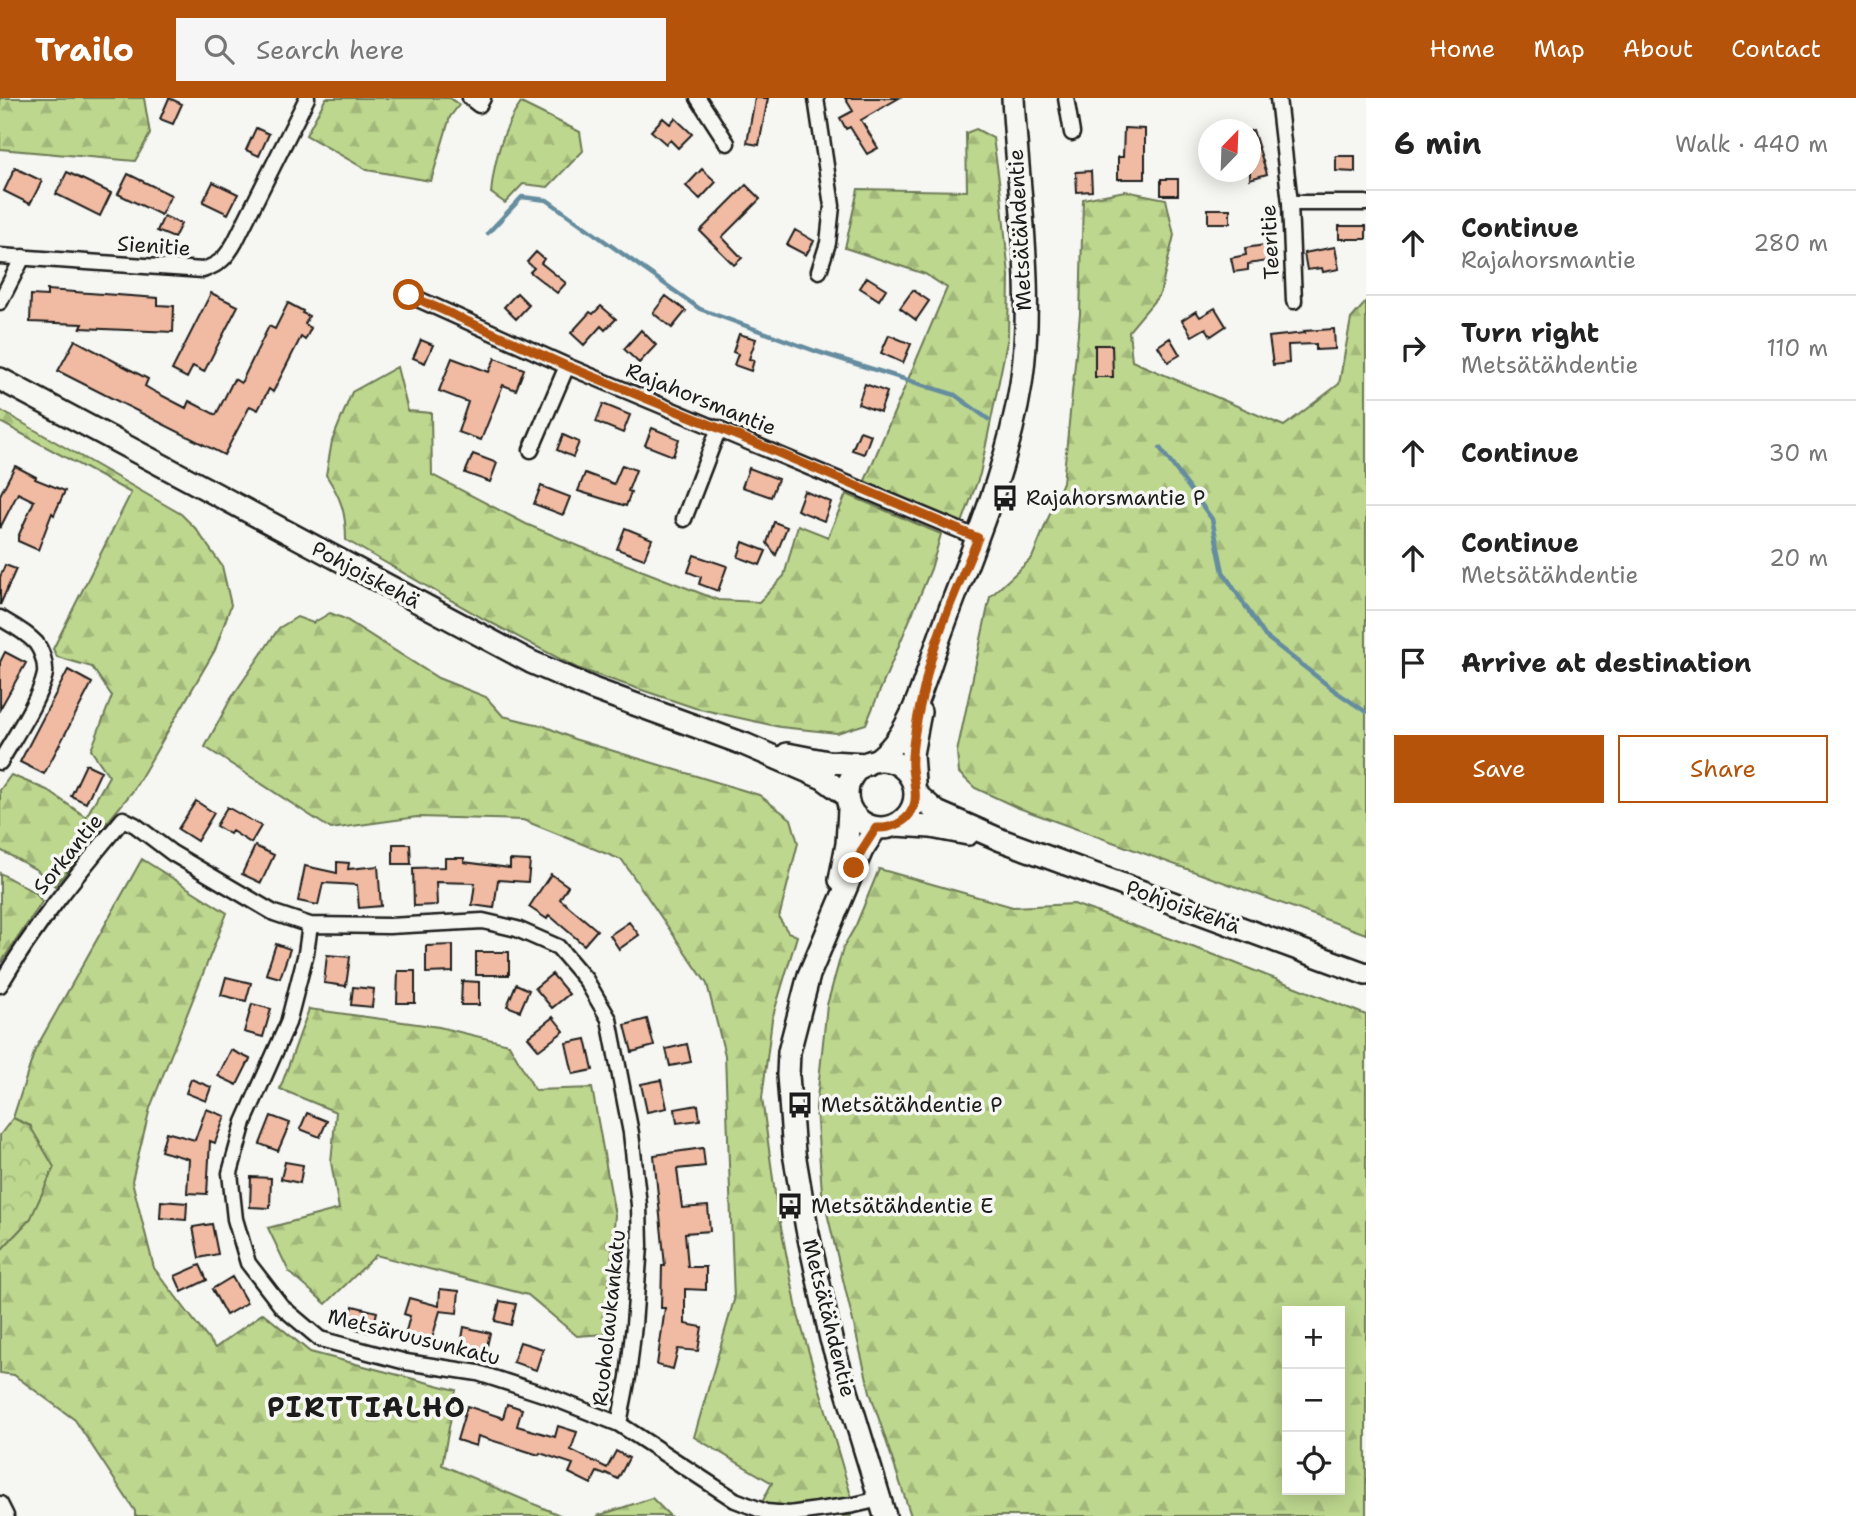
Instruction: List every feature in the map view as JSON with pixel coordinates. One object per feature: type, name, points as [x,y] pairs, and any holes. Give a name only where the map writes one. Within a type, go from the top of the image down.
[{"type":"main road","name":"Metsätähdentie","points":[[871,762],[886,754],[899,737],[925,682],[978,538],[1011,434],[1021,383],[1026,262],[1013,98]]},
{"type":"main road","name":"Pohjoiskehä","points":[[0,379],[531,662],[593,690],[744,744],[823,778],[847,802]]},
{"type":"main road","name":"Metsätähdentie","points":[[914,788],[912,754],[925,682]]},
{"type":"main road","name":"Pohjoiskehä","points":[[744,744],[828,762],[871,762]]},
{"type":"main road","points":[[886,759],[897,763],[908,773],[914,788],[914,808],[906,818],[886,826],[866,825],[847,802],[848,783],[853,774],[871,762],[886,759]]},
{"type":"main road","name":"Pohjoiskehä","points":[[914,788],[937,811],[1001,840],[1366,974]]},
{"type":"main road","name":"Metsätähdentie","points":[[833,914],[847,844],[847,802]]},
{"type":"main road","name":"Metsätähdentie","points":[[882,1507],[828,1327],[807,1229],[789,1101],[789,1052],[809,975],[833,914],[862,850],[886,826]]},
{"type":"main road","name":"Pohjoiskehä","points":[[886,826],[931,827],[1001,840]]},
{"type":"street","name":"Sienitie","points":[[0,256],[203,270],[218,265],[235,242],[307,98]]},
{"type":"street","points":[[698,98],[727,143]]},
{"type":"street","points":[[816,98],[832,206],[828,243],[819,271]]},
{"type":"street","points":[[1066,98],[1072,133]]},
{"type":"street","name":"Teeritie","points":[[1278,98],[1290,203],[1294,302]]},
{"type":"street","points":[[1290,203],[1366,203]]},
{"type":"street","points":[[0,302],[23,257]]},
{"type":"street","name":"Rajahorsmantie","points":[[409,295],[567,366],[978,538]]},
{"type":"street","points":[[531,450],[567,366]]},
{"type":"street","points":[[684,519],[719,428]]},
{"type":"street","points":[[0,618],[37,645],[44,658],[45,673],[38,693],[0,762]]},
{"type":"street","name":"Ruoholaukankatu","points":[[123,819],[172,853],[274,913],[310,925],[389,926],[483,921],[517,929],[558,947],[586,980],[608,1019],[631,1133],[639,1205],[640,1245],[634,1325],[619,1424]]},
{"type":"street","name":"Sorkantie","points":[[0,985],[16,957],[61,894],[123,819]]},
{"type":"street","name":"Metsäruusunkatu","points":[[310,925],[306,953],[288,1023],[244,1122],[230,1173],[235,1219],[248,1263],[282,1307],[320,1339],[406,1362],[478,1373],[543,1394],[619,1424],[735,1500],[766,1512],[789,1514],[854,1505],[882,1507]]},
{"type":"street","points":[[0,1504],[6,1516]]},
{"type":"green space","points":[[0,98],[144,98],[150,134],[135,161],[0,149]]},
{"type":"green space","points":[[326,98],[450,98],[459,105],[450,117],[431,181],[367,170],[306,135]]},
{"type":"green space","points":[[521,103],[580,132],[583,151],[548,187],[523,184],[505,203],[491,193],[492,181],[504,134]]},
{"type":"green space","points":[[976,129],[993,138],[1009,276],[1008,337],[980,474],[962,523],[864,483],[947,288],[925,274],[845,248],[858,189],[967,191],[966,133]]},
{"type":"green space","points":[[1125,191],[1166,199],[1174,235],[1160,294],[1129,331],[1132,361],[1284,426],[1339,384],[1351,319],[1366,302],[1366,934],[1016,807],[975,788],[959,773],[957,752],[990,597],[1032,558],[1063,482],[1080,314],[1083,199]]},
{"type":"green space","points":[[397,367],[408,411],[431,413],[432,475],[526,524],[718,600],[759,602],[784,576],[798,525],[828,537],[846,494],[941,534],[931,569],[866,724],[837,733],[780,727],[695,708],[577,668],[484,619],[346,540],[342,506],[326,475],[332,441],[352,392]]},
{"type":"green space","points":[[0,410],[181,514],[196,529],[222,566],[231,605],[215,650],[133,791],[55,886],[37,870],[0,850],[0,790],[11,775],[47,790],[86,817],[109,776],[91,750],[112,696],[92,667],[57,657],[53,649],[131,493],[0,422]]},
{"type":"green space","points":[[330,613],[345,619],[438,678],[486,697],[503,716],[544,726],[574,739],[759,795],[791,819],[798,843],[779,918],[788,932],[797,936],[772,1019],[762,1098],[776,1201],[798,1315],[852,1499],[851,1516],[755,1516],[772,1483],[694,1437],[734,1300],[725,1055],[707,984],[622,860],[523,820],[417,817],[331,829],[205,747],[230,700],[279,628],[297,617],[313,623]]},
{"type":"green space","points":[[142,859],[227,913],[150,1108],[132,1181],[154,1268],[215,1348],[263,1313],[310,1352],[456,1390],[442,1465],[562,1516],[135,1516],[135,1511],[75,1420],[14,1375],[0,1373],[0,1251],[31,1218],[31,1126],[13,1118],[35,1050]]},
{"type":"green space","points":[[879,869],[1013,907],[1074,904],[1220,957],[1366,1015],[1366,1516],[911,1516],[870,1392],[822,1192],[816,1108],[827,1005],[843,948],[856,925]]},
{"type":"green space","points":[[0,873],[37,894],[42,902],[0,964]]},
{"type":"green space","points":[[309,1009],[439,1027],[509,1044],[535,1090],[592,1088],[615,1215],[605,1334],[577,1336],[528,1295],[376,1255],[326,1304],[289,1272],[268,1228],[339,1209],[331,1162],[336,1112],[280,1089]]},
{"type":"green space","points":[[13,1118],[30,1126],[54,1167],[31,1218],[0,1251],[0,1135]]},
{"type":"green space","points":[[652,1498],[670,1516],[597,1516]]},
{"type":"building","points":[[169,98],[182,104],[173,124],[160,119]]},
{"type":"building","points":[[755,98],[768,98],[759,145],[747,143]]},
{"type":"building","points":[[845,98],[899,98],[861,120],[878,148],[867,154],[850,127],[846,129],[840,118],[853,111]]},
{"type":"building","points":[[663,118],[670,124],[675,118],[692,134],[678,148],[670,140],[666,144],[651,131]]},
{"type":"building","points":[[256,128],[269,134],[259,156],[246,150]]},
{"type":"building","points":[[1124,128],[1145,129],[1145,179],[1118,179],[1118,157],[1123,157]]},
{"type":"building","points":[[1261,155],[1267,174],[1261,176]]},
{"type":"building","points":[[1336,156],[1355,156],[1355,172],[1336,171]]},
{"type":"building","points":[[15,168],[42,181],[30,204],[4,191]]},
{"type":"building","points":[[702,169],[716,182],[700,199],[686,186]]},
{"type":"building","points":[[1091,171],[1092,191],[1077,192],[1076,172]]},
{"type":"building","points":[[67,172],[111,193],[100,216],[56,194]]},
{"type":"building","points":[[128,174],[171,195],[161,215],[118,194]]},
{"type":"building","points":[[1161,179],[1178,179],[1178,195],[1161,195]]},
{"type":"building","points":[[213,182],[238,194],[228,214],[203,202]]},
{"type":"building","points":[[746,185],[760,199],[722,237],[742,258],[734,265],[700,231]]},
{"type":"building","points":[[1208,209],[1230,209],[1230,223],[1208,223]]},
{"type":"building","points":[[164,216],[181,224],[174,238],[157,231]]},
{"type":"building","points":[[1339,226],[1366,226],[1366,239],[1339,239]]},
{"type":"building","points":[[795,230],[814,241],[806,255],[787,245]]},
{"type":"building","points":[[1265,245],[1267,261],[1248,264],[1248,270],[1234,272],[1231,258],[1246,255],[1245,248]]},
{"type":"building","points":[[1335,247],[1339,269],[1323,272],[1322,268],[1307,270],[1304,253]]},
{"type":"building","points":[[536,252],[544,259],[541,263],[566,283],[557,293],[530,272],[534,268],[527,262]]},
{"type":"building","points":[[867,277],[886,289],[879,300],[860,288]]},
{"type":"building","points":[[47,290],[158,298],[158,305],[174,306],[173,332],[81,328],[83,324],[30,322],[31,295],[47,296]]},
{"type":"building","points":[[913,290],[929,301],[916,320],[900,308]]},
{"type":"building","points":[[211,293],[238,306],[204,372],[193,366],[187,378],[172,370]]},
{"type":"building","points":[[517,293],[529,305],[516,319],[504,307]]},
{"type":"building","points":[[666,296],[686,311],[672,328],[653,313]]},
{"type":"building","points":[[288,303],[309,316],[305,324],[311,328],[305,340],[301,337],[273,392],[269,389],[258,410],[250,406],[224,455],[58,371],[75,340],[148,379],[145,386],[155,392],[186,408],[189,401],[216,415],[234,379],[241,383],[269,326],[275,329]]},
{"type":"building","points":[[601,306],[616,319],[605,330],[601,326],[584,345],[571,333],[590,312],[593,314]]},
{"type":"building","points":[[1215,308],[1226,326],[1211,336],[1206,328],[1192,336],[1182,320],[1196,311],[1200,317]]},
{"type":"building","points":[[1334,329],[1335,349],[1316,350],[1316,344],[1288,345],[1289,363],[1273,365],[1269,337]]},
{"type":"building","points":[[641,330],[656,345],[639,363],[624,349]]},
{"type":"building","points":[[739,334],[756,339],[749,359],[754,360],[751,371],[734,365],[738,354],[733,352]]},
{"type":"building","points":[[889,335],[911,344],[903,363],[881,353]]},
{"type":"building","points":[[1170,338],[1180,355],[1168,362],[1158,346]]},
{"type":"building","points":[[421,340],[433,345],[425,363],[413,358]]},
{"type":"building","points":[[1095,345],[1112,345],[1113,377],[1095,377]]},
{"type":"building","points":[[452,358],[489,372],[495,358],[524,369],[516,390],[503,385],[481,440],[458,432],[468,402],[439,391]]},
{"type":"building","points":[[865,384],[887,392],[880,412],[858,404]]},
{"type":"building","points":[[603,404],[630,415],[623,433],[596,422]]},
{"type":"building","points":[[652,428],[679,439],[673,456],[645,445]]},
{"type":"building","points":[[860,431],[871,435],[864,454],[852,450]]},
{"type":"building","points":[[563,435],[579,442],[573,457],[557,450]]},
{"type":"building","points":[[473,454],[497,463],[490,482],[465,473]]},
{"type":"building","points":[[622,465],[636,470],[626,506],[578,491],[585,473],[614,484]]},
{"type":"building","points":[[15,466],[36,477],[35,479],[65,491],[54,515],[52,513],[38,550],[18,541],[34,501],[18,493],[0,528],[0,495]]},
{"type":"building","points":[[749,468],[778,479],[771,497],[742,487]]},
{"type":"building","points":[[541,486],[570,497],[563,515],[534,504]]},
{"type":"building","points":[[804,491],[831,502],[824,521],[797,510]]},
{"type":"building","points":[[774,522],[787,527],[776,555],[767,543]]},
{"type":"building","points":[[625,528],[652,539],[644,559],[617,549]]},
{"type":"building","points":[[743,542],[766,551],[760,565],[738,557]]},
{"type":"building","points":[[694,555],[727,566],[718,591],[699,584],[701,577],[688,572]]},
{"type":"building","points":[[5,565],[16,569],[0,605],[0,577]]},
{"type":"building","points":[[5,652],[26,663],[0,709],[0,662]]},
{"type":"building","points":[[68,670],[92,683],[44,774],[20,762]]},
{"type":"building","points":[[86,764],[101,771],[86,803],[71,796]]},
{"type":"building","points":[[196,801],[214,813],[197,841],[178,829]]},
{"type":"building","points":[[227,807],[261,826],[251,843],[232,831],[230,834],[216,826]]},
{"type":"building","points":[[393,844],[410,844],[411,864],[393,864]]},
{"type":"building","points":[[255,846],[274,855],[261,883],[242,874]]},
{"type":"building","points":[[445,858],[464,858],[464,862],[510,868],[510,860],[530,861],[528,882],[498,880],[494,908],[472,905],[475,883],[436,882],[437,905],[414,906],[413,868],[445,867]]},
{"type":"building","points":[[337,862],[349,863],[348,869],[378,866],[381,906],[359,908],[357,885],[323,883],[318,905],[298,901],[305,866],[337,873]]},
{"type":"building","points":[[551,874],[568,886],[560,899],[597,930],[584,945],[549,915],[547,919],[529,907]]},
{"type":"building","points":[[629,922],[639,935],[619,949],[610,935]]},
{"type":"building","points":[[276,944],[290,949],[280,978],[266,974]]},
{"type":"building","points":[[453,945],[453,972],[426,973],[426,946]]},
{"type":"building","points":[[476,952],[509,952],[509,975],[476,975]]},
{"type":"building","points":[[327,955],[350,957],[346,986],[324,983]]},
{"type":"building","points":[[398,971],[415,971],[415,1003],[397,1003]]},
{"type":"building","points":[[552,974],[569,994],[552,1008],[535,988]]},
{"type":"building","points":[[226,977],[251,983],[246,1001],[221,995]]},
{"type":"building","points":[[462,981],[479,982],[479,1005],[461,1005]]},
{"type":"building","points":[[516,984],[529,990],[520,1011],[507,1006]]},
{"type":"building","points":[[353,987],[374,989],[372,1007],[351,1005]]},
{"type":"building","points":[[252,1004],[271,1009],[263,1037],[244,1032]]},
{"type":"building","points":[[553,1017],[564,1031],[539,1050],[528,1037]]},
{"type":"building","points":[[647,1019],[654,1046],[632,1052],[625,1025]]},
{"type":"building","points":[[586,1039],[593,1070],[573,1074],[566,1043]]},
{"type":"building","points":[[687,1044],[691,1062],[670,1066],[666,1049]]},
{"type":"building","points":[[231,1050],[250,1059],[237,1085],[218,1076]]},
{"type":"building","points":[[191,1079],[211,1087],[206,1101],[186,1093]]},
{"type":"building","points":[[661,1080],[667,1108],[647,1112],[641,1084]]},
{"type":"building","points":[[698,1105],[700,1120],[677,1123],[675,1109]]},
{"type":"building","points":[[206,1109],[225,1116],[215,1143],[210,1141],[207,1194],[187,1193],[189,1159],[161,1151],[166,1132],[195,1140]]},
{"type":"building","points":[[307,1113],[327,1121],[320,1137],[300,1129]]},
{"type":"building","points":[[271,1116],[290,1123],[278,1151],[260,1144]]},
{"type":"building","points":[[703,1148],[705,1166],[677,1169],[682,1208],[708,1206],[710,1231],[685,1233],[688,1267],[706,1267],[706,1290],[685,1289],[685,1324],[702,1327],[698,1351],[678,1349],[673,1369],[657,1365],[665,1308],[661,1308],[662,1266],[665,1266],[654,1155]]},
{"type":"building","points":[[285,1162],[303,1165],[300,1183],[281,1179]]},
{"type":"building","points":[[251,1177],[271,1178],[270,1208],[250,1207]]},
{"type":"building","points":[[161,1201],[187,1203],[186,1220],[160,1218]]},
{"type":"building","points":[[212,1224],[218,1254],[199,1258],[193,1227]]},
{"type":"building","points":[[200,1265],[207,1280],[182,1292],[175,1276]]},
{"type":"building","points":[[232,1277],[247,1303],[226,1315],[212,1289]]},
{"type":"building","points":[[440,1289],[459,1291],[457,1313],[440,1311],[431,1342],[405,1335],[410,1316],[404,1314],[409,1298],[439,1306]]},
{"type":"building","points":[[500,1301],[516,1304],[511,1325],[495,1321]]},
{"type":"building","points":[[353,1306],[377,1312],[372,1333],[348,1327]]},
{"type":"building","points":[[464,1327],[490,1333],[485,1355],[460,1350]]},
{"type":"building","points":[[520,1342],[543,1349],[536,1370],[513,1362]]},
{"type":"building","points":[[507,1404],[522,1409],[517,1426],[555,1437],[558,1426],[577,1432],[571,1450],[607,1468],[616,1451],[629,1458],[618,1479],[597,1472],[591,1484],[569,1473],[573,1464],[540,1453],[539,1455],[478,1436],[476,1446],[457,1440],[467,1406],[503,1418]]},
{"type":"waterway","points":[[488,233],[522,197],[547,200],[700,309],[815,351],[955,395],[988,419]]},
{"type":"waterway","points":[[1160,448],[1212,519],[1223,572],[1265,636],[1366,712]]},
{"type":"place","name":"Rajahorsmantie P","points":[[1005,498]]},
{"type":"place","name":"Metsätähdentie P","points":[[800,1105]]},
{"type":"place","name":"Metsätähdentie E","points":[[790,1206]]},
{"type":"district","name":"PIRTTIALHO","points":[[367,1407]]},
{"type":"route","points":[[409,295],[484,331],[978,538],[925,682],[911,765],[914,808],[906,818],[895,825],[885,829],[876,828],[854,868]]}]
